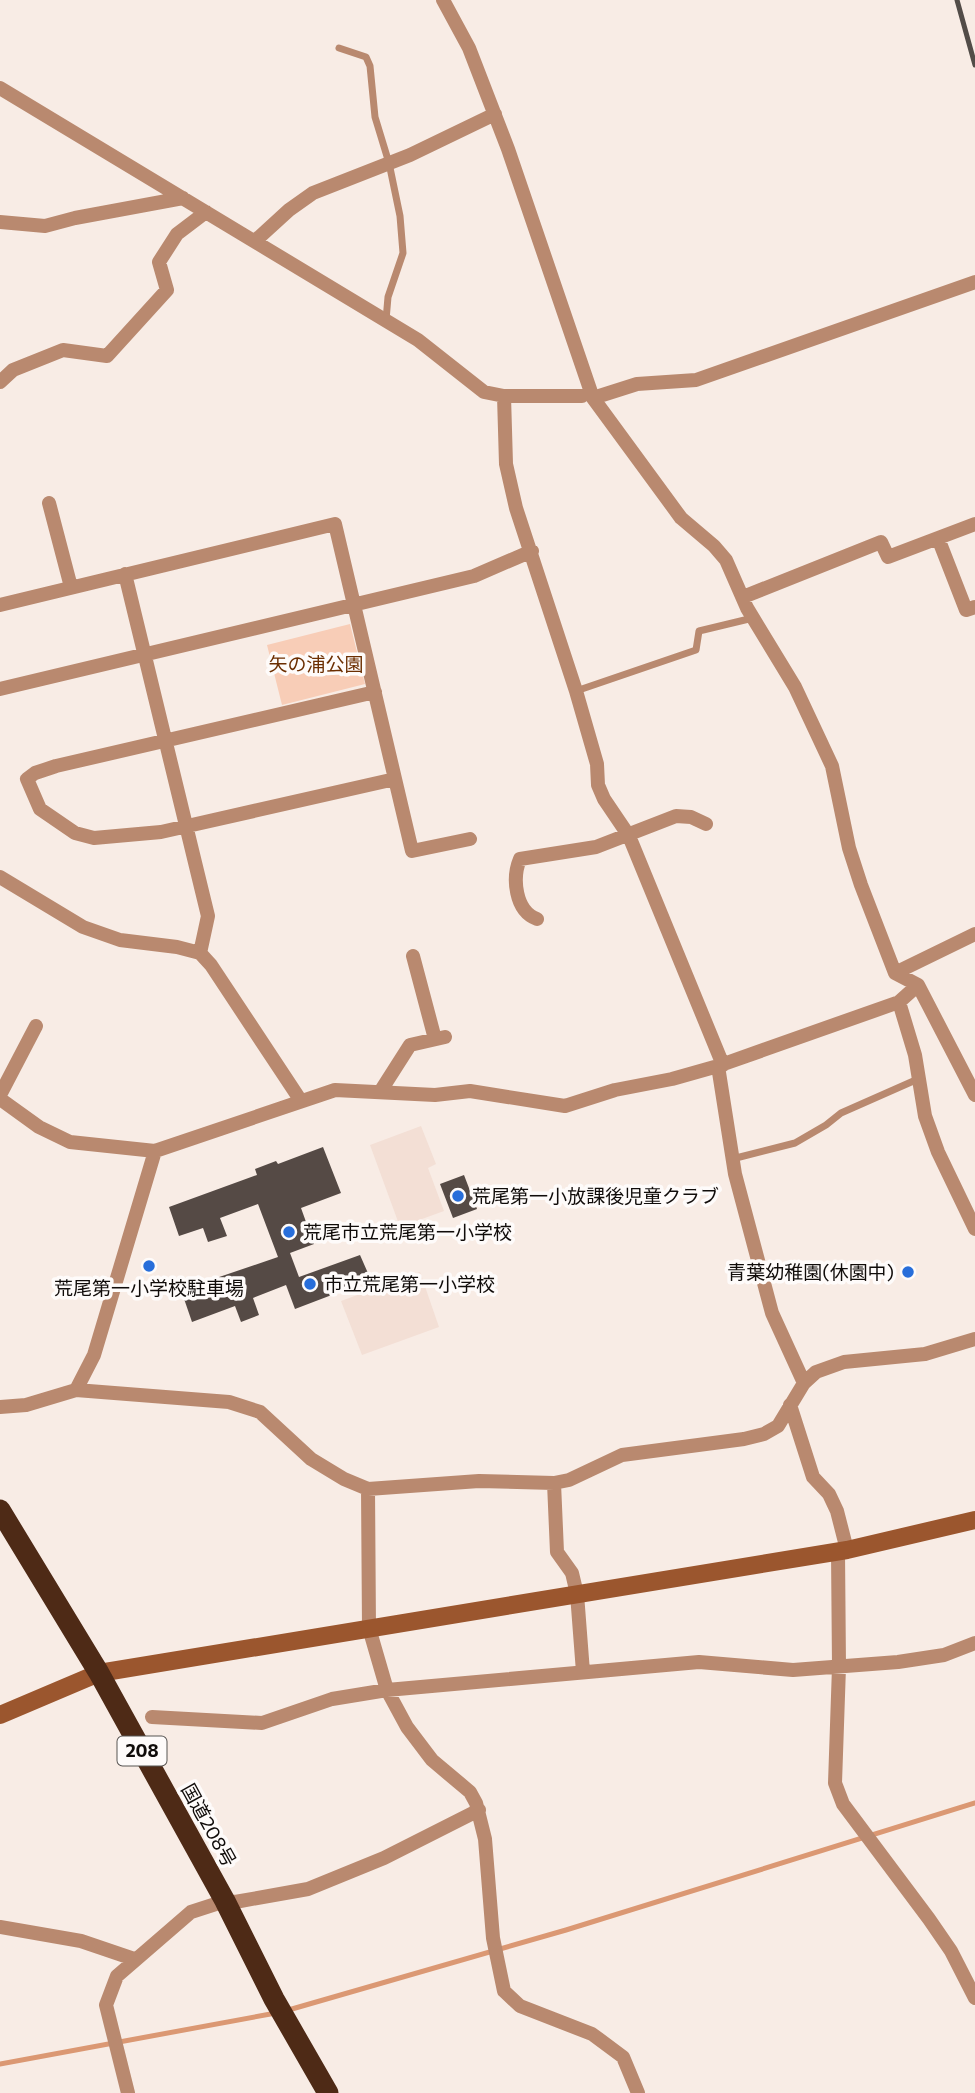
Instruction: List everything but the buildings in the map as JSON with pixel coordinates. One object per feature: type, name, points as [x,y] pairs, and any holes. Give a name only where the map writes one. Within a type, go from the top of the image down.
[{"type":"highway","name":"国道208号","points":[[0,1510],[99,1672],[225,1901],[274,1999],[328,2093]]},
{"type":"street","points":[[443,0],[469,48],[495,114],[587,397],[681,518],[726,560],[753,618],[816,727],[832,766],[849,848],[895,973],[918,985],[975,1095]]},
{"type":"street","points":[[0,88],[418,340],[485,392],[504,396],[587,397],[637,384],[696,380],[975,282]]},
{"type":"street","points":[[255,241],[289,210],[313,193],[389,163],[495,114]]},
{"type":"street","points":[[0,222],[46,226],[183,198]]},
{"type":"street","points":[[0,382],[13,370],[63,351],[107,356],[167,290],[159,262],[177,234],[206,212]]},
{"type":"street","points":[[504,396],[506,464],[516,508],[576,691],[597,764],[598,785],[604,799],[629,835],[720,1066],[733,1159],[772,1313],[804,1383]]},
{"type":"street","points":[[49,503],[71,587]]},
{"type":"street","points":[[0,605],[335,524],[412,851],[470,839]]},
{"type":"street","points":[[743,597],[881,542],[888,557],[975,524]]},
{"type":"street","points":[[938,538],[966,610],[975,607]]},
{"type":"street","points":[[0,689],[474,576],[532,551]]},
{"type":"street","points":[[125,574],[208,916],[200,953]]},
{"type":"street","points":[[375,692],[57,766],[35,773],[27,779],[40,810],[75,834],[94,838],[161,832],[395,779]]},
{"type":"street","points":[[537,919],[527,915],[520,906],[515,870],[520,859],[596,847],[676,816],[691,817],[706,824]]},
{"type":"street","points":[[0,877],[83,927],[120,940],[177,947],[200,953],[211,965],[301,1101]]},
{"type":"street","points":[[895,973],[975,934]]},
{"type":"street","points":[[380,1092],[410,1045],[440,1038],[413,956]]},
{"type":"street","points":[[36,1026],[0,1097],[39,1127],[71,1142],[156,1151],[335,1090],[435,1095],[470,1091],[565,1106],[615,1090],[720,1066],[899,1002],[918,985]]},
{"type":"street","points":[[899,1002],[915,1055],[925,1115],[938,1152],[975,1229]]},
{"type":"street","points":[[76,1390],[94,1355],[156,1151]]},
{"type":"street","points":[[0,1407],[26,1405],[76,1390],[229,1402],[260,1412],[311,1459],[344,1479],[368,1489],[479,1481],[554,1483],[569,1480],[622,1455],[764,1434],[778,1426],[804,1383],[816,1372],[844,1362],[925,1354],[975,1339]]},
{"type":"street","points":[[790,1405],[813,1477],[829,1494],[837,1511],[842,1551],[835,1783],[843,1804],[951,1951],[975,1998]]},
{"type":"street","points":[[554,1483],[556,1552],[572,1573],[577,1594],[583,1672]]},
{"type":"street","points":[[368,1489],[369,1628],[387,1690],[415,1738],[432,1760],[471,1792],[479,1810],[485,1839],[492,1938],[504,1992],[520,2006],[592,2034],[623,2057],[638,2093]]},
{"type":"street","points":[[0,1715],[99,1672],[842,1551],[975,1520]]},
{"type":"street","points":[[152,1717],[262,1723],[332,1699],[387,1690],[699,1662],[793,1670],[839,1667],[944,1655],[975,1643]]},
{"type":"street","points":[[128,2093],[106,2005],[117,1976],[191,1912],[225,1901],[235,1902],[309,1889],[384,1858],[479,1810]]},
{"type":"street","points":[[0,1927],[81,1941],[134,1959]]},
{"type":"lane","points":[[340,48],[366,57],[370,66],[375,117],[389,163],[400,216],[403,253],[388,297],[386,320]]},
{"type":"lane","points":[[576,691],[696,650],[699,631],[753,618]]},
{"type":"lane","points":[[733,1159],[795,1143],[841,1113],[918,1079]]},
{"type":"shaded area","points":[[421,1126],[436,1164],[428,1168],[444,1211],[400,1227],[370,1145]]},
{"type":"shaded area","points":[[420,1272],[439,1327],[362,1355],[341,1301]]},
{"type":"green space","name":"矢の浦公園","points":[[350,624],[365,684],[282,705],[267,645]]},
{"type":"waterway","points":[[285,2011],[566,1930],[975,1803]]},
{"type":"waterway","points":[[0,2064],[276,2013]]},
{"type":"railway","points":[[957,0],[975,65]]},
{"type":"place","name":"荒尾第一小放課後児童クラブ","points":[[458,1196]]},
{"type":"place","name":"荒尾市立荒尾第一小学校","points":[[289,1232]]},
{"type":"place","name":"荒尾第一小学校駐車場","points":[[149,1266]]},
{"type":"place","name":"青葉幼稚園(休園中)","points":[[908,1272]]},
{"type":"place","name":"市立荒尾第一小学校","points":[[310,1284]]}]
